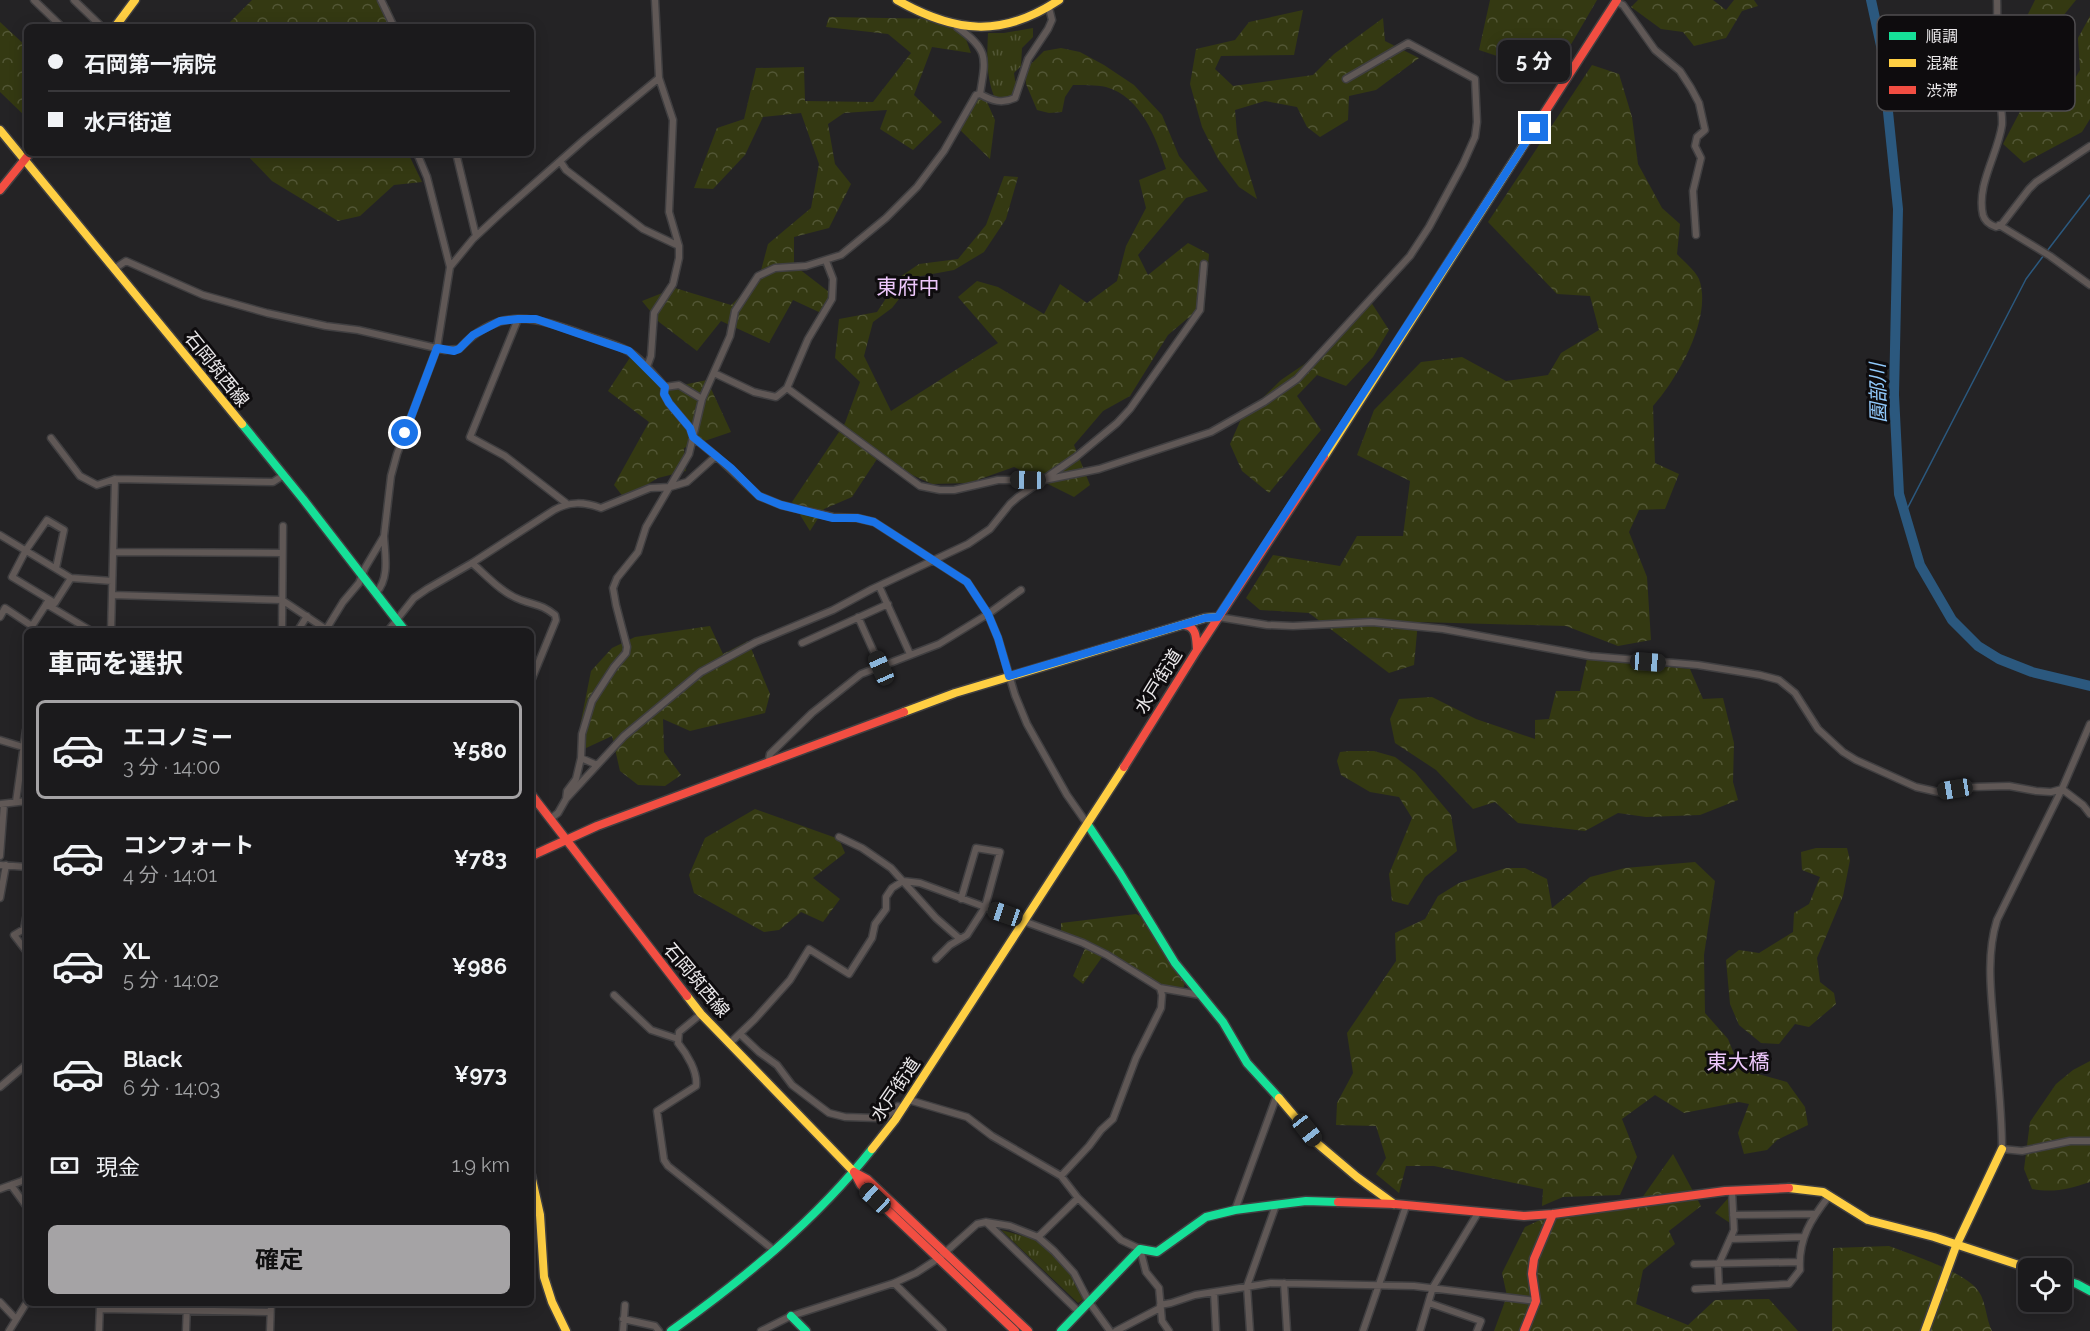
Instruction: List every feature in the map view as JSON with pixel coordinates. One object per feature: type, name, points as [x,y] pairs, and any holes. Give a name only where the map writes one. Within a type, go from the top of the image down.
[{"type":"main road","points":[[117,24],[135,0]]},
{"type":"main road","points":[[897,0],[926,16],[954,24],[982,28],[1010,24],[1049,8],[1059,0]]},
{"type":"main road","name":"水戸街道","points":[[671,1331],[776,1251],[812,1217],[854,1172],[906,1104],[1088,825],[1218,617],[1323,458],[1615,1]]},
{"type":"main road","name":"石岡筑西線","points":[[0,130],[24,153]]},
{"type":"main road","points":[[0,190],[27,156]]},
{"type":"main road","name":"石岡筑西線","points":[[27,156],[114,269],[284,475],[402,628]]},
{"type":"main road","points":[[534,855],[597,826],[955,693],[1205,618],[1218,617]]},
{"type":"main road","points":[[1185,625],[1190,626],[1195,632],[1197,650]]},
{"type":"main road","name":"石岡筑西線","points":[[534,799],[701,1014],[854,1172],[867,1179],[942,1255]]},
{"type":"main road","points":[[1088,825],[1175,963],[1223,1022],[1247,1063],[1318,1144],[1357,1177],[1395,1204]]},
{"type":"main road","points":[[1926,1331],[1956,1246],[2002,1149]]},
{"type":"main road","points":[[534,1188],[540,1215],[544,1277],[552,1302],[566,1331]]},
{"type":"main road","points":[[1061,1331],[1140,1249],[1157,1252],[1206,1217],[1235,1210],[1306,1201],[1395,1204],[1524,1216],[1732,1191],[1793,1188],[1823,1192],[1868,1220],[1934,1237],[2018,1265]]},
{"type":"main road","points":[[1524,1331],[1536,1302],[1532,1274],[1534,1259],[1553,1214]]},
{"type":"main road","points":[[942,1255],[1016,1331]]},
{"type":"main road","points":[[942,1255],[1028,1331]]},
{"type":"main road","points":[[2072,1282],[2090,1290]]},
{"type":"main road","points":[[791,1316],[806,1331]]},
{"type":"street","points":[[34,0],[59,24]]},
{"type":"street","points":[[74,0],[99,24]]},
{"type":"street","points":[[381,0],[393,24]]},
{"type":"street","points":[[647,367],[651,356],[654,313],[673,284],[679,258],[679,246],[669,212],[673,120],[659,78],[656,0]]},
{"type":"street","points":[[1615,1],[1623,5],[1655,50],[1680,71],[1699,103],[1705,130],[1696,137],[1695,147],[1701,158],[1693,192],[1696,235]]},
{"type":"street","points":[[980,94],[990,100],[1005,102],[1015,98],[1028,59],[1052,20],[1049,8]]},
{"type":"street","points":[[566,799],[567,791],[576,779],[582,758],[582,734],[592,701],[626,653],[627,647],[616,605],[614,588],[617,578],[638,552],[646,527],[688,454],[702,399],[730,336],[735,311],[758,276],[776,268],[806,266],[841,255],[903,203],[944,151],[976,95],[980,94],[986,67],[975,41],[954,24]]},
{"type":"street","points":[[787,388],[920,486],[940,490],[954,490],[998,480],[1044,480],[1099,469],[1211,432],[1264,402],[1297,379],[1410,255],[1429,227],[1475,137],[1477,122],[1475,79],[1408,43],[1346,79]]},
{"type":"street","points":[[450,267],[476,236],[560,161],[659,78]]},
{"type":"street","points":[[2001,111],[2002,124],[1984,185],[1983,207],[1985,220],[1996,227],[2002,224],[2036,182],[2090,146]]},
{"type":"street","points":[[376,593],[383,586],[385,577],[385,519],[394,465],[437,348],[450,267],[427,177],[418,156]]},
{"type":"street","points":[[457,156],[476,236]]},
{"type":"street","points":[[560,161],[566,170],[643,229],[679,246]]},
{"type":"street","points":[[1999,225],[2050,256],[2090,285]]},
{"type":"street","points":[[114,269],[126,261],[203,295],[257,310],[454,351],[473,335],[500,321],[542,320],[629,351],[665,387]]},
{"type":"street","points":[[714,373],[754,392],[776,397],[787,388],[808,339],[832,299],[833,279],[826,261]]},
{"type":"street","points":[[550,819],[558,813],[566,799],[624,736],[701,672],[756,642],[833,610],[968,544],[990,530],[1010,504],[1076,458],[1117,423],[1150,383],[1200,310],[1204,264]]},
{"type":"street","points":[[518,319],[470,436],[506,456],[566,503]]},
{"type":"street","points":[[665,387],[679,386],[702,399]]},
{"type":"street","points":[[665,387],[664,394],[669,403],[690,428],[693,437],[759,496],[781,505],[833,518],[857,518],[874,522],[967,582],[988,614],[1027,724],[1067,795],[1088,825]]},
{"type":"street","points":[[51,438],[80,476],[97,485],[115,479],[273,482],[284,475]]},
{"type":"street","points":[[390,628],[414,598],[566,503],[588,503],[601,508],[650,488],[670,487],[687,482],[716,456]]},
{"type":"street","points":[[111,628],[115,479]]},
{"type":"street","points":[[56,568],[64,530],[47,520],[26,550],[12,577],[87,628]]},
{"type":"street","points":[[282,628],[283,526]]},
{"type":"street","points":[[0,535],[71,578],[112,581]]},
{"type":"street","points":[[329,628],[359,583],[384,536]]},
{"type":"street","points":[[114,552],[282,553]]},
{"type":"street","points":[[472,563],[520,600],[537,603],[555,615],[556,620],[534,674]]},
{"type":"street","points":[[48,602],[55,603],[71,578]]},
{"type":"street","points":[[879,586],[910,654]]},
{"type":"street","points":[[768,764],[770,754],[812,713],[861,674],[939,644],[988,614],[1021,590]]},
{"type":"street","points":[[112,595],[282,600],[325,628]]},
{"type":"street","points":[[0,617],[5,608],[32,626],[48,602]]},
{"type":"street","points":[[802,643],[888,604]]},
{"type":"street","points":[[300,628],[308,616]]},
{"type":"street","points":[[858,617],[881,668]]},
{"type":"street","points":[[1218,617],[1267,625],[1372,622],[1443,629],[1590,656],[1698,665],[1760,675],[1779,681],[1795,693],[1818,729],[1843,752],[1916,787],[1938,792],[1973,786],[2009,786],[2051,792],[2062,789],[2077,799],[2090,814]]},
{"type":"street","points":[[2090,724],[2062,789],[2003,906],[1992,935],[1990,975],[2002,1117],[2002,1149],[2022,1151],[2070,1141],[2090,1141]]},
{"type":"street","points":[[0,740],[23,747]]},
{"type":"street","points":[[16,802],[24,741]]},
{"type":"street","points":[[582,758],[597,765]]},
{"type":"street","points":[[0,856],[2,804],[24,801]]},
{"type":"street","points":[[839,837],[862,848],[891,868],[936,918],[960,939]]},
{"type":"street","points":[[936,959],[950,945],[967,935],[986,907],[1000,852],[976,848],[961,899]]},
{"type":"street","points":[[0,898],[3,865],[24,867]]},
{"type":"street","points":[[729,1044],[790,980],[809,949],[849,974],[869,943],[875,924],[886,909],[886,897],[892,888],[903,881],[920,883],[1072,939],[1107,955],[1160,988],[1200,995]]},
{"type":"street","points":[[24,929],[14,935],[24,948]]},
{"type":"street","points":[[1061,1176],[1113,1119],[1136,1058],[1161,1008],[1163,1002],[1160,988]]},
{"type":"street","points":[[614,995],[651,1030],[678,1039]]},
{"type":"street","points":[[701,1014],[679,1032],[678,1039],[697,1079],[696,1086],[657,1111],[664,1160],[776,1251]]},
{"type":"street","points":[[740,1034],[777,1065],[792,1085],[829,1113],[866,1119],[886,1117],[898,1106],[906,1104],[967,1117],[992,1136],[1061,1176],[1078,1198],[1121,1240],[1140,1249],[1146,1272],[1159,1288],[1162,1321],[1169,1331]]},
{"type":"street","points":[[0,1087],[24,1067]]},
{"type":"street","points":[[1235,1210],[1277,1095]]},
{"type":"street","points":[[0,1188],[24,1178]]},
{"type":"street","points":[[11,1185],[24,1204]]},
{"type":"street","points":[[1719,1288],[1719,1263],[1734,1230],[1732,1191]]},
{"type":"street","points":[[1695,1289],[1789,1284],[1800,1270],[1799,1262],[1804,1238],[1814,1214],[1829,1196]]},
{"type":"street","points":[[1038,1237],[1078,1198]]},
{"type":"street","points":[[1250,1331],[1248,1286],[1276,1205]]},
{"type":"street","points":[[1363,1331],[1406,1206]]},
{"type":"street","points":[[1420,1331],[1433,1287],[1478,1212]]},
{"type":"street","points":[[1733,1215],[1814,1214]]},
{"type":"street","points":[[986,1222],[1079,1312]]},
{"type":"street","points":[[761,1331],[791,1316],[894,1284],[916,1273],[942,1255],[977,1224],[986,1222],[1010,1226],[1038,1237],[1074,1273],[1089,1302],[1110,1331]]},
{"type":"street","points":[[1730,1239],[1804,1238]]},
{"type":"street","points":[[1694,1264],[1799,1262]]},
{"type":"street","points":[[1116,1331],[1160,1306],[1214,1292],[1270,1282],[1433,1287],[1536,1302]]},
{"type":"street","points":[[1284,1283],[1287,1331]]},
{"type":"street","points":[[894,1284],[943,1331]]},
{"type":"street","points":[[1214,1292],[1216,1331]]},
{"type":"street","points":[[0,1302],[16,1319]]},
{"type":"street","points":[[1429,1303],[1481,1321],[1477,1331]]},
{"type":"street","points":[[623,1331],[625,1305]]},
{"type":"street","points":[[9,1331],[24,1306]]},
{"type":"street","points":[[99,1331],[100,1306],[186,1312],[270,1312]]},
{"type":"street","points":[[186,1331],[187,1306]]},
{"type":"street","points":[[270,1306],[270,1331]]},
{"type":"street","points":[[623,1318],[654,1326],[659,1331]]},
{"type":"green space","points":[[252,0],[376,0],[390,7],[394,24],[228,24]]},
{"type":"green space","points":[[1490,0],[1597,0],[1566,53],[1547,46],[1500,57],[1479,50]]},
{"type":"green space","points":[[1638,0],[1713,0],[1726,10],[1734,0],[1754,0],[1758,6],[1742,11],[1726,38],[1694,46],[1683,32],[1661,29],[1631,7]]},
{"type":"green space","points":[[2035,0],[2076,0],[2064,15],[2028,15]]},
{"type":"green space","points":[[1303,10],[1294,55],[1221,56],[1215,69],[1233,86],[1313,75],[1334,54],[1383,18],[1385,41],[1419,58],[1376,90],[1349,96],[1348,120],[1320,137],[1307,127],[1297,107],[1265,101],[1235,110],[1237,134],[1257,199],[1239,187],[1218,159],[1202,127],[1190,84],[1196,49],[1235,40],[1249,22]]},
{"type":"green space","points":[[2090,16],[2090,119],[2082,132],[2024,163],[2003,144],[2020,111],[2075,111],[2075,78],[2080,70],[2078,38]]},
{"type":"green space","points":[[829,17],[943,19],[963,31],[971,53],[932,47],[914,95],[942,122],[913,150],[880,129],[887,110],[844,113],[828,124],[835,164],[851,184],[829,228],[794,237],[794,265],[833,295],[821,313],[793,300],[769,343],[721,321],[697,351],[659,322],[642,301],[675,288],[731,305],[759,278],[768,244],[811,208],[819,164],[801,113],[763,117],[745,155],[713,189],[694,188],[717,128],[744,119],[756,68],[804,67],[805,101],[873,102],[911,53],[888,34],[826,27]]},
{"type":"green space","points":[[0,22],[24,44],[24,115],[0,92]]},
{"type":"green space","points":[[1033,28],[1033,37],[1022,48],[1021,66],[1014,73],[1019,87],[1017,96],[1002,99],[994,96],[988,73],[988,33]]},
{"type":"green space","points":[[1061,48],[1080,52],[1134,85],[1162,115],[1179,156],[1208,191],[1186,198],[1138,255],[1148,275],[1188,243],[1209,254],[1204,312],[1188,318],[1168,335],[1130,396],[1103,411],[1074,445],[1090,485],[1074,497],[1014,467],[969,483],[932,484],[877,459],[852,497],[824,509],[810,531],[792,502],[845,423],[860,382],[835,358],[839,319],[877,312],[900,277],[919,264],[958,259],[986,225],[1004,176],[1018,177],[1006,219],[984,252],[954,270],[916,277],[892,308],[873,322],[864,356],[891,411],[998,343],[958,297],[977,281],[998,287],[1044,314],[1060,284],[1087,303],[1117,281],[1126,246],[1146,208],[1139,180],[1166,169],[1145,120],[1138,109],[1118,92],[1102,86],[1073,85],[1065,97],[1062,112],[1049,113],[1037,110],[1026,84],[1025,70],[1044,51]]},
{"type":"green space","points":[[1592,65],[1619,74],[1632,117],[1638,164],[1662,208],[1680,224],[1677,254],[1699,279],[1702,294],[1701,311],[1691,346],[1673,380],[1653,406],[1655,463],[1679,474],[1665,509],[1639,510],[1629,532],[1647,577],[1651,640],[1618,646],[1566,626],[1418,622],[1414,665],[1389,673],[1309,613],[1260,610],[1246,598],[1273,555],[1340,566],[1357,536],[1403,536],[1410,481],[1357,455],[1374,410],[1421,362],[1462,357],[1506,381],[1548,375],[1561,353],[1599,330],[1590,296],[1557,294],[1488,222]]},
{"type":"green space","points":[[976,99],[986,100],[995,120],[990,159],[959,129]]},
{"type":"green space","points":[[248,156],[409,156],[422,182],[394,185],[360,216],[338,221],[272,181]]},
{"type":"green space","points":[[1369,299],[1389,330],[1373,357],[1346,386],[1317,375],[1297,396],[1321,430],[1269,493],[1242,471],[1230,444],[1241,419],[1281,380],[1331,346]]},
{"type":"green space","points":[[631,356],[673,387],[707,380],[731,432],[684,448],[686,471],[658,478],[624,498],[614,485],[649,422],[608,391]]},
{"type":"green space","points":[[710,626],[723,654],[748,641],[770,694],[765,713],[690,731],[663,719],[664,752],[681,775],[665,786],[638,785],[620,771],[612,736],[584,749],[580,726],[591,671],[612,648],[635,637]]},
{"type":"green space","points":[[1587,659],[1690,669],[1703,699],[1723,698],[1734,743],[1733,782],[1738,800],[1700,815],[1646,817],[1618,813],[1585,831],[1518,823],[1495,802],[1473,809],[1436,770],[1395,743],[1390,719],[1399,699],[1432,697],[1476,719],[1535,739],[1535,720],[1549,719],[1556,691],[1580,691]]},
{"type":"green space","points":[[1374,751],[1395,757],[1415,772],[1451,815],[1457,851],[1425,877],[1408,905],[1392,901],[1389,874],[1412,818],[1399,797],[1370,792],[1341,775],[1337,761],[1340,752]]},
{"type":"green space","points":[[755,809],[839,839],[845,853],[813,878],[840,899],[823,922],[801,912],[779,930],[764,932],[694,893],[689,875],[705,838]]},
{"type":"green space","points":[[1816,848],[1847,848],[1850,860],[1843,896],[1817,958],[1820,982],[1834,993],[1836,1004],[1809,1027],[1795,1024],[1779,1044],[1761,1043],[1739,1025],[1730,1004],[1726,960],[1739,950],[1759,953],[1793,932],[1794,913],[1809,904],[1820,877],[1802,870],[1801,852]]},
{"type":"green space","points":[[1695,862],[1715,881],[1704,955],[1705,1013],[1728,1039],[1740,1069],[1787,1082],[1805,1107],[1808,1125],[1777,1140],[1767,1150],[1744,1154],[1738,1133],[1749,1104],[1739,1102],[1684,1113],[1655,1095],[1622,1119],[1637,1157],[1620,1195],[1563,1197],[1542,1206],[1543,1189],[1434,1166],[1406,1166],[1399,1193],[1376,1174],[1386,1158],[1376,1126],[1336,1125],[1337,1103],[1353,1073],[1347,1033],[1396,961],[1395,933],[1425,919],[1438,896],[1459,883],[1506,868],[1525,868],[1547,879],[1552,908],[1590,877],[1625,868]]},
{"type":"green space","points":[[1136,914],[1140,916],[1185,983],[1183,989],[1153,983],[1105,953],[1083,984],[1073,976],[1087,944],[1061,931],[1061,923]]},
{"type":"green space","points":[[2090,1061],[2090,1182],[2061,1190],[2032,1189],[2024,1169],[2030,1122],[2056,1084],[2073,1070]]},
{"type":"green space","points":[[1673,1154],[1701,1206],[1669,1231],[1675,1244],[1643,1270],[1636,1304],[1688,1325],[1715,1300],[1769,1299],[1798,1331],[1494,1331],[1507,1296],[1502,1273],[1525,1227],[1563,1209],[1637,1205]]},
{"type":"green space","points":[[1730,1196],[1730,1223],[1715,1213]]},
{"type":"green space","points":[[1001,1230],[1038,1240],[1070,1271],[1084,1299],[1078,1303]]},
{"type":"green space","points":[[1889,1246],[1951,1271],[1973,1285],[1981,1296],[1992,1331],[1832,1331],[1833,1248]]},
{"type":"waterway","name":"園部川","points":[[1871,0],[1877,27]]},
{"type":"waterway","name":"園部川","points":[[1888,111],[1898,209],[1894,395],[1899,494],[1920,565],[1952,620],[1978,646],[1999,659],[2032,672],[2090,686]]},
{"type":"waterway","points":[[2047,251],[2090,195]]},
{"type":"waterway","points":[[1905,513],[2026,279],[2044,255]]},
{"type":"traffic: fast","points":[[242,424],[403,628]]},
{"type":"traffic: fast","points":[[1088,825],[1175,963],[1223,1022],[1247,1063],[1279,1098]]},
{"type":"traffic: fast","points":[[671,1331],[778,1247],[827,1200],[872,1149]]},
{"type":"traffic: fast","points":[[1061,1331],[1140,1249],[1157,1252],[1206,1217],[1235,1210],[1306,1201],[1338,1202]]},
{"type":"traffic: fast","points":[[2072,1282],[2090,1291]]},
{"type":"traffic: fast","points":[[791,1316],[806,1331]]},
{"type":"traffic: slow","points":[[117,24],[135,0]]},
{"type":"traffic: slow","points":[[897,0],[939,19],[959,25],[978,27],[1018,21],[1059,0]]},
{"type":"traffic: slow","points":[[1324,457],[1543,115]]},
{"type":"traffic: slow","points":[[0,130],[242,424]]},
{"type":"traffic: slow","points":[[904,712],[955,693],[1205,618],[1218,617]]},
{"type":"traffic: slow","points":[[872,1149],[895,1120],[1124,767]]},
{"type":"traffic: slow","points":[[687,996],[701,1014],[854,1172]]},
{"type":"traffic: slow","points":[[1279,1098],[1318,1144],[1394,1204]]},
{"type":"traffic: slow","points":[[1925,1331],[1956,1246],[2002,1149]]},
{"type":"traffic: slow","points":[[534,1188],[540,1215],[544,1277],[552,1302],[566,1331]]},
{"type":"traffic: slow","points":[[1789,1188],[1823,1192],[1868,1220],[1934,1237],[2018,1265]]},
{"type":"traffic: jam","points":[[1543,115],[1617,0]]},
{"type":"traffic: jam","points":[[0,190],[28,156]]},
{"type":"traffic: jam","points":[[1124,767],[1197,650],[1324,457]]},
{"type":"traffic: jam","points":[[1185,625],[1194,631],[1197,649]]},
{"type":"traffic: jam","points":[[534,855],[597,826],[904,712]]},
{"type":"traffic: jam","points":[[534,798],[687,996]]},
{"type":"traffic: jam","points":[[854,1172],[867,1179],[1028,1331]]},
{"type":"traffic: jam","points":[[854,1172],[861,1185],[1015,1331]]},
{"type":"traffic: jam","points":[[1338,1202],[1395,1204],[1524,1216],[1725,1191],[1789,1188]]},
{"type":"traffic: jam","points":[[1524,1331],[1536,1301],[1532,1274],[1534,1259],[1553,1214]]},
{"type":"district","name":"東府中","points":[[908,286]]},
{"type":"district","name":"東大橋","points":[[1738,1061]]},
{"type":"route","points":[[405,433],[437,348],[454,351],[459,349],[473,335],[500,321],[542,320],[629,351],[665,387],[664,394],[669,403],[690,428],[693,437],[731,468],[759,496],[781,505],[833,518],[857,518],[874,522],[967,582],[988,614],[1009,676],[1205,618],[1218,617],[1535,128]]}]
